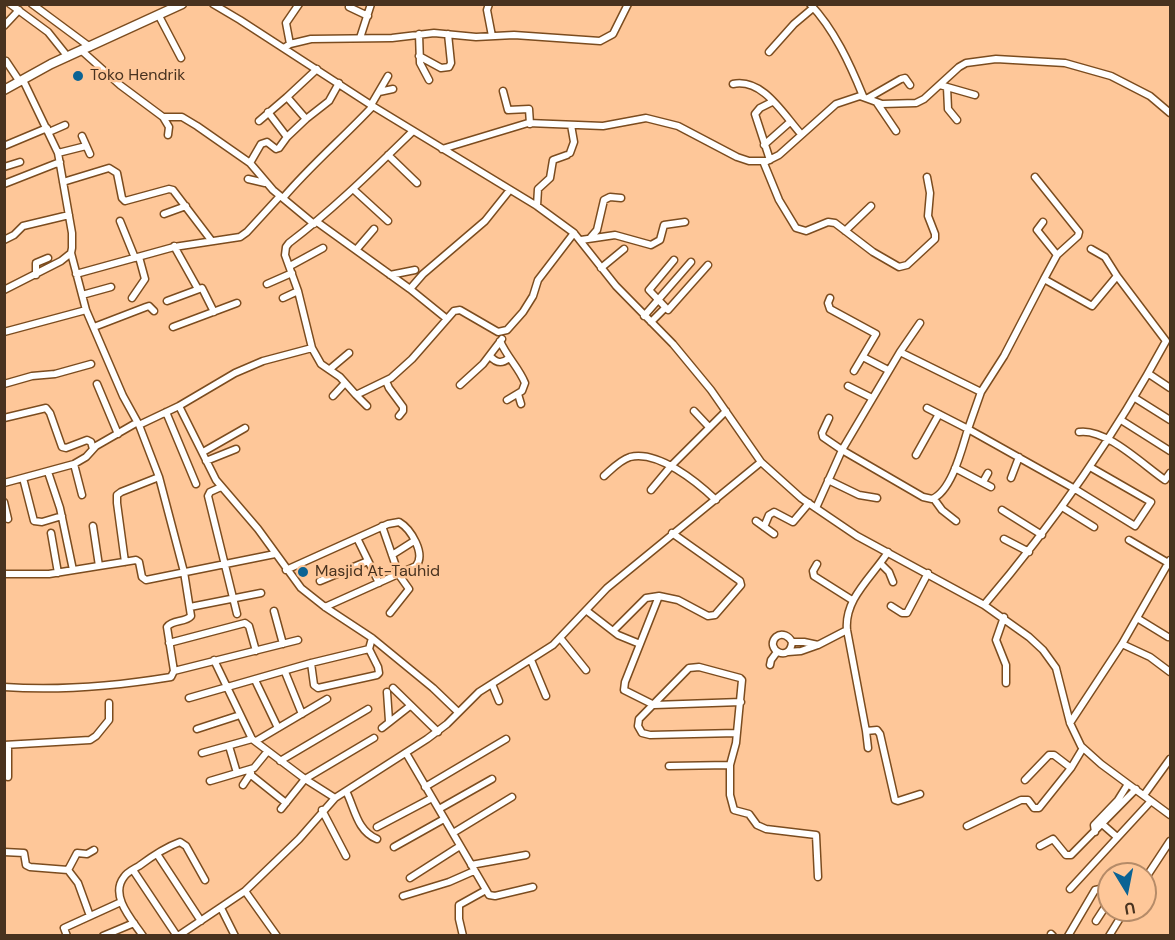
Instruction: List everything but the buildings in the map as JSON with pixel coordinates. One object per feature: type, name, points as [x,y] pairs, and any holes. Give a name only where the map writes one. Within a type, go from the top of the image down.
[{"type":"street","points":[[10,4],[42,28],[57,42],[68,57]]},
{"type":"street","points":[[32,4],[86,49],[120,85],[163,117],[170,127],[168,135]]},
{"type":"street","points":[[4,90],[68,57],[182,4]]},
{"type":"street","points":[[213,4],[287,46],[372,106],[537,206],[574,233],[600,268],[673,344],[726,411],[760,462],[809,503],[857,536],[984,604],[1029,637],[1053,662],[1077,741],[1128,784],[1170,815]]},
{"type":"street","points":[[287,46],[286,23],[299,4]]},
{"type":"street","points":[[360,38],[371,4]]},
{"type":"street","points":[[489,4],[487,10],[492,36]]},
{"type":"street","points":[[287,46],[311,39],[392,38],[434,33],[476,37],[536,36],[586,42],[600,41],[613,34],[628,4]]},
{"type":"street","points":[[769,52],[811,6],[831,30],[866,97]]},
{"type":"street","points":[[349,7],[368,16]]},
{"type":"street","points":[[4,26],[19,10]]},
{"type":"street","points":[[159,16],[181,58]]},
{"type":"street","points":[[42,28],[52,19]]},
{"type":"street","points":[[419,34],[420,63],[429,80]]},
{"type":"street","points":[[419,56],[441,68],[449,67],[451,63],[448,34]]},
{"type":"street","points":[[442,149],[519,125],[603,126],[637,119],[656,120],[678,126],[749,161],[766,160],[779,155],[836,104],[854,97],[866,97],[877,102],[916,103],[924,99],[959,67],[996,59],[1065,63],[1111,75],[1150,96],[1170,113]]},
{"type":"street","points":[[4,687],[48,690],[144,681],[171,676],[174,671],[168,625],[189,619],[190,607],[184,572],[159,477],[86,310],[71,253],[73,241],[58,153],[21,81],[6,60]]},
{"type":"street","points":[[259,120],[317,69]]},
{"type":"street","points":[[76,274],[174,246],[243,236],[305,172],[344,137],[372,106],[388,76]]},
{"type":"street","points":[[866,97],[901,79],[905,78],[910,85]]},
{"type":"street","points":[[250,163],[262,143],[267,142],[277,149],[280,147],[306,119],[329,101],[339,83]]},
{"type":"street","points":[[733,84],[747,83],[763,92],[801,134]]},
{"type":"street","points":[[940,85],[975,95]]},
{"type":"street","points":[[947,87],[949,112],[957,120]]},
{"type":"street","points":[[379,92],[393,89]]},
{"type":"street","points":[[503,91],[508,110],[529,109],[530,124]]},
{"type":"street","points":[[287,97],[306,119]]},
{"type":"street","points":[[772,102],[754,114],[779,200],[796,228],[806,231],[831,222],[896,266],[907,265],[935,239],[928,216],[930,193],[927,177]]},
{"type":"street","points":[[877,102],[896,130]]},
{"type":"street","points":[[268,112],[287,137]]},
{"type":"street","points":[[163,117],[182,117],[250,163],[266,183],[282,197],[410,289],[447,319]]},
{"type":"street","points":[[764,145],[790,122]]},
{"type":"street","points":[[4,146],[65,125]]},
{"type":"street","points":[[537,206],[538,189],[550,178],[553,160],[569,154],[574,142],[571,125]]},
{"type":"street","points":[[366,406],[330,369],[321,364],[312,348],[298,291],[285,255],[286,247],[316,223],[413,131]]},
{"type":"street","points":[[82,136],[90,154]]},
{"type":"street","points":[[58,153],[86,146]]},
{"type":"street","points":[[388,155],[417,183]]},
{"type":"street","points":[[4,167],[20,162]]},
{"type":"street","points":[[4,184],[60,162]]},
{"type":"street","points":[[63,182],[106,168],[117,173],[123,201],[171,189],[211,240]]},
{"type":"street","points":[[934,499],[955,468],[981,392],[1004,356],[1057,255],[1078,236],[1079,232],[1035,177]]},
{"type":"street","points":[[248,179],[266,183]]},
{"type":"street","points":[[353,189],[388,221]]},
{"type":"street","points":[[410,289],[423,274],[485,221],[509,191]]},
{"type":"street","points":[[590,238],[597,230],[604,200],[610,197],[621,198]]},
{"type":"street","points":[[164,214],[186,206]]},
{"type":"street","points":[[846,231],[871,206]]},
{"type":"street","points":[[4,240],[14,235],[23,226],[69,215]]},
{"type":"street","points":[[120,221],[146,279],[132,298]]},
{"type":"street","points":[[580,240],[618,236],[651,245],[660,240],[664,225],[685,222]]},
{"type":"street","points":[[1043,222],[1037,230],[1057,255]]},
{"type":"street","points":[[356,250],[374,229]]},
{"type":"street","points":[[460,385],[490,356],[533,296],[538,280],[574,233]]},
{"type":"street","points":[[174,246],[198,289]]},
{"type":"street","points":[[267,284],[323,248]]},
{"type":"street","points":[[600,268],[624,249]]},
{"type":"street","points":[[984,604],[1029,552],[1110,440],[1168,339],[1117,276],[1106,257],[1091,249]]},
{"type":"street","points":[[4,290],[36,275],[71,253]]},
{"type":"street","points":[[36,275],[36,263],[48,258]]},
{"type":"street","points":[[674,260],[649,290],[658,302],[670,309],[708,265]]},
{"type":"street","points":[[644,316],[691,262]]},
{"type":"street","points":[[390,275],[415,270]]},
{"type":"street","points":[[1044,279],[1092,306],[1117,276]]},
{"type":"street","points":[[82,295],[111,287]]},
{"type":"street","points":[[167,301],[198,289],[204,290],[214,312]]},
{"type":"street","points":[[283,298],[298,291]]},
{"type":"street","points":[[830,298],[828,303],[830,309],[876,333],[876,337],[854,372]]},
{"type":"street","points":[[173,327],[237,303]]},
{"type":"street","points":[[94,327],[148,306],[154,311]]},
{"type":"street","points":[[651,322],[665,308]]},
{"type":"street","points":[[4,332],[86,310]]},
{"type":"street","points":[[356,394],[386,381],[412,359],[454,311],[460,310],[495,331],[507,330]]},
{"type":"street","points":[[135,311],[139,320]]},
{"type":"street","points":[[816,508],[842,450],[888,370],[920,324]]},
{"type":"street","points":[[500,341],[509,358],[517,366],[525,383],[524,388],[518,394],[507,400]]},
{"type":"street","points":[[4,483],[74,464],[118,434],[179,406],[235,373],[263,361],[312,348]]},
{"type":"street","points":[[900,352],[981,392]]},
{"type":"street","points":[[330,369],[349,354]]},
{"type":"street","points":[[490,356],[497,362],[506,361],[509,358]]},
{"type":"street","points":[[864,357],[888,370]]},
{"type":"street","points":[[4,384],[91,364]]},
{"type":"street","points":[[1149,374],[1170,388]]},
{"type":"street","points":[[386,381],[403,407],[399,416]]},
{"type":"street","points":[[333,396],[345,383]]},
{"type":"street","points":[[97,384],[118,434]]},
{"type":"street","points":[[848,386],[872,398]]},
{"type":"street","points":[[518,394],[521,404]]},
{"type":"street","points":[[1135,398],[1170,420]]},
{"type":"street","points":[[179,406],[221,487],[258,529],[301,588],[372,638],[433,688],[458,712]]},
{"type":"street","points":[[4,418],[46,408],[50,413],[62,447],[66,448],[87,440],[91,442],[93,449]]},
{"type":"street","points":[[927,408],[1019,457],[1135,526],[1150,502],[1090,467]]},
{"type":"street","points":[[694,411],[709,427]]},
{"type":"street","points":[[651,490],[671,466],[726,411]]},
{"type":"street","points":[[166,412],[196,484]]},
{"type":"street","points":[[916,455],[939,414]]},
{"type":"street","points":[[829,418],[822,436],[842,450],[923,496],[934,499],[942,510],[956,521]]},
{"type":"street","points":[[1121,420],[1170,451]]},
{"type":"street","points":[[203,452],[245,428]]},
{"type":"street","points":[[1079,432],[1094,432],[1110,440],[1165,480],[1170,473]]},
{"type":"street","points":[[206,461],[236,449]]},
{"type":"street","points":[[604,476],[624,459],[632,456],[647,457],[671,466],[716,500]]},
{"type":"street","points":[[1011,478],[1019,457]]},
{"type":"street","points":[[133,870],[177,936],[221,908],[244,891],[298,839],[335,798],[438,732],[472,698],[561,639],[607,588],[760,462]]},
{"type":"street","points":[[74,464],[82,495]]},
{"type":"street","points":[[955,468],[992,487]]},
{"type":"street","points":[[48,472],[62,516],[73,570]]},
{"type":"street","points":[[982,482],[988,473]]},
{"type":"street","points":[[125,562],[117,495],[159,477]]},
{"type":"street","points":[[23,478],[34,521],[42,522],[62,516]]},
{"type":"street","points":[[828,480],[859,495],[877,498]]},
{"type":"street","points":[[221,487],[210,492],[208,496],[237,614]]},
{"type":"street","points":[[4,502],[8,519]]},
{"type":"street","points":[[764,527],[769,515],[774,512],[778,512],[790,522],[794,521],[809,503]]},
{"type":"street","points":[[1062,507],[1094,527]]},
{"type":"street","points":[[1002,510],[1042,535]]},
{"type":"street","points":[[756,521],[774,534]]},
{"type":"street","points":[[286,570],[382,526],[394,522],[402,523],[420,553],[419,563],[399,575],[325,607]]},
{"type":"street","points":[[93,526],[99,566]]},
{"type":"street","points":[[382,526],[399,575],[409,588],[390,613]]},
{"type":"street","points":[[51,533],[58,573]]},
{"type":"street","points":[[613,631],[646,598],[659,596],[678,600],[708,616],[715,615],[741,585],[740,581],[672,533]]},
{"type":"street","points":[[357,538],[379,583]]},
{"type":"street","points":[[1004,539],[1029,552]]},
{"type":"street","points":[[1070,723],[1122,644],[1170,563],[1129,540]]},
{"type":"street","points":[[392,555],[414,541]]},
{"type":"street","points":[[868,748],[847,630],[847,614],[852,600],[888,552]]},
{"type":"street","points":[[4,574],[58,573],[138,561],[144,580],[275,554]]},
{"type":"street","points":[[320,582],[368,561]]},
{"type":"street","points":[[817,564],[813,571],[814,576],[852,600]]},
{"type":"street","points":[[881,564],[889,572],[893,582]]},
{"type":"street","points":[[891,606],[902,613],[907,613],[928,573]]},
{"type":"street","points":[[190,607],[261,593]]},
{"type":"street","points":[[659,596],[624,687],[629,693],[654,705],[741,702]]},
{"type":"street","points":[[274,611],[283,644]]},
{"type":"street","points":[[587,611],[613,631],[640,644]]},
{"type":"street","points":[[1004,617],[996,638],[1006,665],[1006,682]]},
{"type":"street","points":[[1137,618],[1168,637]]},
{"type":"street","points":[[169,643],[245,623],[249,626],[256,651]]},
{"type":"street","points":[[788,652],[792,648],[789,637],[783,634],[778,636],[773,647],[782,654],[818,645],[847,630]]},
{"type":"street","points":[[310,663],[315,685],[318,688],[377,675],[378,667],[369,649],[372,638]]},
{"type":"street","points":[[561,639],[586,670]]},
{"type":"street","points":[[174,671],[298,640]]},
{"type":"street","points":[[792,642],[818,645]]},
{"type":"street","points":[[1122,644],[1150,657],[1170,672]]},
{"type":"street","points":[[189,698],[310,663],[369,649]]},
{"type":"street","points":[[770,665],[777,652]]},
{"type":"street","points":[[214,660],[254,740],[304,779],[335,798]]},
{"type":"street","points":[[531,660],[546,696]]},
{"type":"street","points":[[737,732],[645,735],[640,730],[639,722],[686,670],[695,666],[741,678],[743,682],[736,747],[730,765],[730,795],[734,810],[749,814],[758,825],[766,829],[816,835],[818,877]]},
{"type":"street","points":[[285,672],[302,714]]},
{"type":"street","points":[[255,680],[278,728]]},
{"type":"street","points":[[492,684],[499,700]]},
{"type":"street","points":[[389,722],[390,690],[438,732]]},
{"type":"street","points":[[202,753],[254,740],[327,699]]},
{"type":"street","points":[[8,777],[6,745],[90,740],[109,720],[109,703]]},
{"type":"street","points":[[382,728],[411,706]]},
{"type":"street","points":[[280,761],[368,710]]},
{"type":"street","points":[[197,729],[240,715]]},
{"type":"street","points":[[866,730],[877,730],[880,734],[895,800],[920,794]]},
{"type":"street","points":[[210,781],[237,773],[251,772],[284,806],[304,779],[374,738]]},
{"type":"street","points":[[425,787],[506,739]]},
{"type":"street","points":[[229,746],[237,773]]},
{"type":"street","points":[[967,826],[1021,800],[1028,800],[1034,808],[1039,808],[1071,768],[1083,748]]},
{"type":"street","points":[[243,785],[267,752]]},
{"type":"street","points":[[406,753],[472,868],[492,897],[533,887]]},
{"type":"street","points":[[1025,780],[1049,754],[1054,755],[1071,768]]},
{"type":"street","points":[[1144,795],[1170,759]]},
{"type":"street","points":[[669,766],[730,765]]},
{"type":"street","points":[[439,809],[492,779]]},
{"type":"street","points":[[1100,823],[1128,784]]},
{"type":"street","points":[[1040,846],[1053,839],[1066,855],[1070,856],[1095,832],[1094,825],[1100,823],[1136,789]]},
{"type":"street","points":[[346,791],[359,824],[366,834],[377,839]]},
{"type":"street","points":[[453,833],[512,797]]},
{"type":"street","points":[[376,827],[432,798]]},
{"type":"street","points":[[1070,889],[1151,801]]},
{"type":"street","points":[[322,810],[346,856]]},
{"type":"street","points":[[394,847],[444,819]]},
{"type":"street","points":[[1100,823],[1117,837]]},
{"type":"street","points":[[1156,862],[1170,841]]},
{"type":"street","points":[[143,936],[121,902],[121,882],[125,875],[177,842],[184,843],[205,880]]},
{"type":"street","points":[[410,878],[460,846]]},
{"type":"street","points":[[68,870],[77,853],[87,854],[94,850]]},
{"type":"street","points":[[4,852],[24,853],[27,867],[68,870],[78,883],[90,916]]},
{"type":"street","points":[[158,854],[201,921]]},
{"type":"street","points":[[403,896],[449,882],[472,868],[526,855]]},
{"type":"street","points":[[462,936],[459,905],[486,890]]},
{"type":"street","points":[[1068,936],[1097,890]]},
{"type":"street","points":[[244,891],[277,936]]},
{"type":"street","points":[[67,936],[64,928],[121,902]]},
{"type":"street","points":[[221,908],[235,936]]},
{"type":"street","points":[[1109,936],[1118,922]]},
{"type":"street","points":[[104,936],[134,923]]},
{"type":"place","name":"Toko Hendrik","points":[[78,76]]},
{"type":"place","name":"Masjid At-Tauhid","points":[[303,572]]}]
